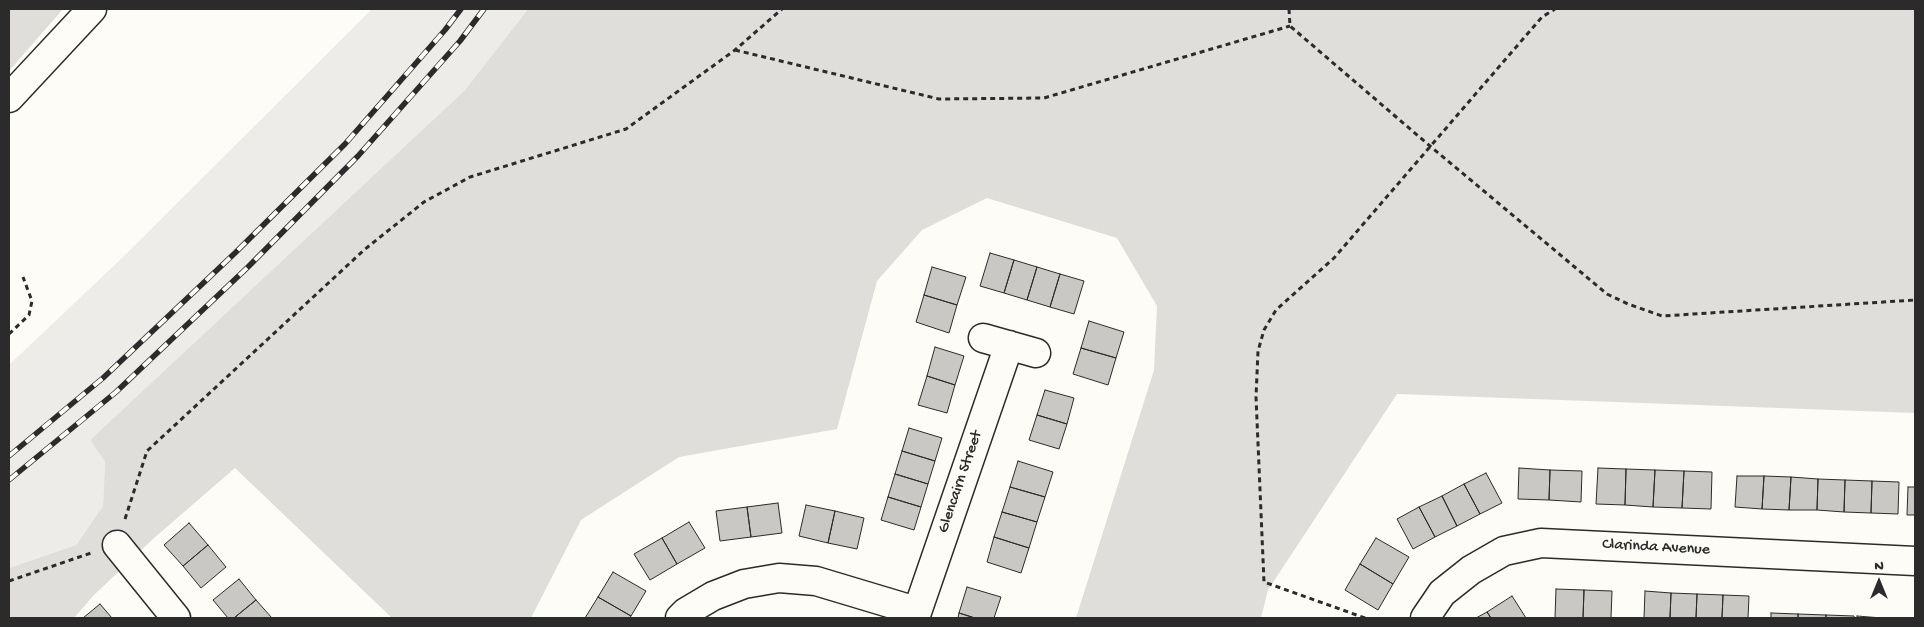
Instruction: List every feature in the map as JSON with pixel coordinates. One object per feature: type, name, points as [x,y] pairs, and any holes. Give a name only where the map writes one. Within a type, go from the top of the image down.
[{"type":"street","points":[[9,98],[92,9]]},
{"type":"street","points":[[983,338],[1036,353]]},
{"type":"street","name":"Glencairn Street","points":[[915,614],[1009,345]]},
{"type":"street","name":"Clarinda Avenue","points":[[1425,618],[1442,593],[1471,570],[1504,550],[1541,543],[1915,561]]},
{"type":"street","points":[[116,544],[176,618]]},
{"type":"street","points":[[680,618],[686,612],[713,596],[744,584],[780,578],[816,581],[915,614]]},
{"type":"path","points":[[9,581],[116,544],[148,451],[364,250],[424,202],[470,177],[626,129],[735,50],[782,9]]},
{"type":"path","points":[[1290,9],[1290,26],[1607,294],[1628,304],[1662,316],[1915,300]]},
{"type":"path","points":[[1364,618],[1264,582],[1256,397],[1258,351],[1264,330],[1276,310],[1334,258],[1542,17],[1555,9]]},
{"type":"path","points":[[735,50],[939,99],[1044,98],[1290,26]]},
{"type":"path","points":[[9,334],[29,315],[32,301],[22,277]]},
{"type":"shaded area","points":[[9,9],[63,9],[9,71]]},
{"type":"shaded area","points":[[372,9],[528,9],[465,90],[90,440],[105,462],[103,506],[76,545],[9,568],[9,365],[121,259]]},
{"type":"shaded area","points":[[528,9],[1915,9],[1915,413],[1397,394],[1268,590],[1261,618],[1076,618],[1154,370],[1157,306],[1117,238],[987,198],[922,230],[877,281],[837,429],[679,457],[581,520],[531,618],[392,618],[235,468],[153,539],[94,595],[74,618],[9,618],[9,568],[76,545],[103,506],[105,462],[90,440],[465,90]]},
{"type":"building","points":[[990,253],[1014,260],[1004,293],[980,286]]},
{"type":"building","points":[[1014,260],[1037,267],[1027,300],[1004,293]]},
{"type":"building","points":[[932,267],[966,277],[957,305],[924,295]]},
{"type":"building","points":[[1037,267],[1060,274],[1050,307],[1027,300]]},
{"type":"building","points":[[1060,274],[1084,281],[1074,314],[1050,307]]},
{"type":"building","points":[[924,295],[957,305],[949,333],[916,322]]},
{"type":"building","points":[[1089,321],[1124,332],[1116,358],[1081,348]]},
{"type":"building","points":[[935,347],[964,356],[955,385],[927,376]]},
{"type":"building","points":[[1081,348],[1116,358],[1108,385],[1073,374]]},
{"type":"building","points":[[927,376],[955,385],[947,413],[918,405]]},
{"type":"building","points":[[1045,390],[1074,398],[1067,424],[1037,415]]},
{"type":"building","points":[[1037,415],[1067,424],[1059,449],[1029,440]]},
{"type":"building","points":[[909,428],[942,438],[935,461],[902,451]]},
{"type":"building","points":[[902,451],[935,461],[928,484],[895,474]]},
{"type":"building","points":[[1018,461],[1053,472],[1045,497],[1010,487]]},
{"type":"building","points":[[1519,468],[1550,470],[1549,500],[1518,499]]},
{"type":"building","points":[[1598,468],[1626,469],[1625,505],[1596,504]]},
{"type":"building","points":[[1626,469],[1655,470],[1653,507],[1625,505]]},
{"type":"building","points":[[1550,470],[1582,471],[1581,502],[1549,500]]},
{"type":"building","points":[[1655,470],[1684,471],[1682,508],[1653,507]]},
{"type":"building","points":[[1684,471],[1712,472],[1711,509],[1682,508]]},
{"type":"building","points":[[1486,473],[1502,503],[1480,514],[1464,484]]},
{"type":"building","points":[[895,474],[928,484],[921,507],[888,497]]},
{"type":"building","points":[[1737,476],[1764,476],[1762,509],[1735,507]]},
{"type":"building","points":[[1764,476],[1791,477],[1789,510],[1762,509]]},
{"type":"building","points":[[1791,477],[1818,479],[1817,510],[1789,510]]},
{"type":"building","points":[[1818,479],[1845,480],[1844,512],[1817,510]]},
{"type":"building","points":[[1845,480],[1872,481],[1871,513],[1844,512]]},
{"type":"building","points":[[1872,481],[1899,482],[1898,514],[1871,513]]},
{"type":"building","points":[[1464,484],[1480,514],[1457,526],[1442,496]]},
{"type":"building","points":[[1010,487],[1045,497],[1037,522],[1002,512]]},
{"type":"building","points":[[1908,487],[1915,487],[1915,515],[1907,515]]},
{"type":"building","points":[[1442,496],[1457,526],[1435,537],[1419,507]]},
{"type":"building","points":[[888,497],[921,507],[914,530],[881,520]]},
{"type":"building","points":[[778,503],[782,533],[751,537],[747,507]]},
{"type":"building","points":[[806,505],[835,511],[828,543],[799,536]]},
{"type":"building","points":[[747,507],[751,537],[720,541],[716,511]]},
{"type":"building","points":[[1419,507],[1435,537],[1413,549],[1397,519]]},
{"type":"building","points":[[835,511],[864,518],[857,549],[828,543]]},
{"type":"building","points":[[1002,512],[1037,522],[1029,548],[994,537]]},
{"type":"building","points":[[689,522],[705,548],[677,564],[662,538]]},
{"type":"building","points":[[189,523],[208,545],[183,566],[164,545]]},
{"type":"building","points":[[994,537],[1029,548],[1021,573],[987,562]]},
{"type":"building","points":[[662,538],[677,564],[650,580],[634,554]]},
{"type":"building","points":[[1376,538],[1409,557],[1393,584],[1360,564]]},
{"type":"building","points":[[208,545],[226,567],[201,588],[183,566]]},
{"type":"building","points":[[1360,564],[1393,584],[1378,610],[1345,590]]},
{"type":"building","points":[[613,572],[646,591],[631,616],[598,597]]},
{"type":"building","points":[[239,579],[256,600],[234,618],[228,618],[213,600]]},
{"type":"building","points":[[967,587],[1001,597],[994,618],[975,618],[959,613]]},
{"type":"building","points":[[1556,589],[1584,590],[1583,618],[1555,618]]},
{"type":"building","points":[[1584,590],[1612,591],[1611,618],[1583,618]]},
{"type":"building","points":[[1645,591],[1671,593],[1670,618],[1644,618]]},
{"type":"building","points":[[1671,593],[1697,594],[1696,618],[1670,618]]},
{"type":"building","points":[[1697,594],[1723,595],[1722,618],[1696,618]]},
{"type":"building","points":[[1723,595],[1749,596],[1748,618],[1722,618]]},
{"type":"building","points":[[1512,596],[1526,618],[1491,618],[1487,612]]},
{"type":"building","points":[[598,597],[631,616],[630,618],[585,618]]},
{"type":"building","points":[[256,600],[272,618],[234,618]]},
{"type":"building","points":[[100,604],[112,618],[83,618]]},
{"type":"building","points":[[1487,612],[1491,618],[1476,618]]},
{"type":"building","points":[[959,613],[975,618],[958,618]]},
{"type":"building","points":[[1771,613],[1798,614],[1798,618],[1771,618]]},
{"type":"building","points":[[1798,614],[1826,615],[1826,618],[1798,618]]},
{"type":"building","points":[[1826,615],[1854,616],[1854,618],[1826,618]]},
{"type":"building","points":[[1857,616],[1882,618],[1857,618]]},
{"type":"railway","points":[[9,456],[103,378],[235,253],[345,144],[445,30],[461,9]]},
{"type":"railway","points":[[9,480],[116,392],[248,267],[358,156],[460,41],[484,9]]}]
